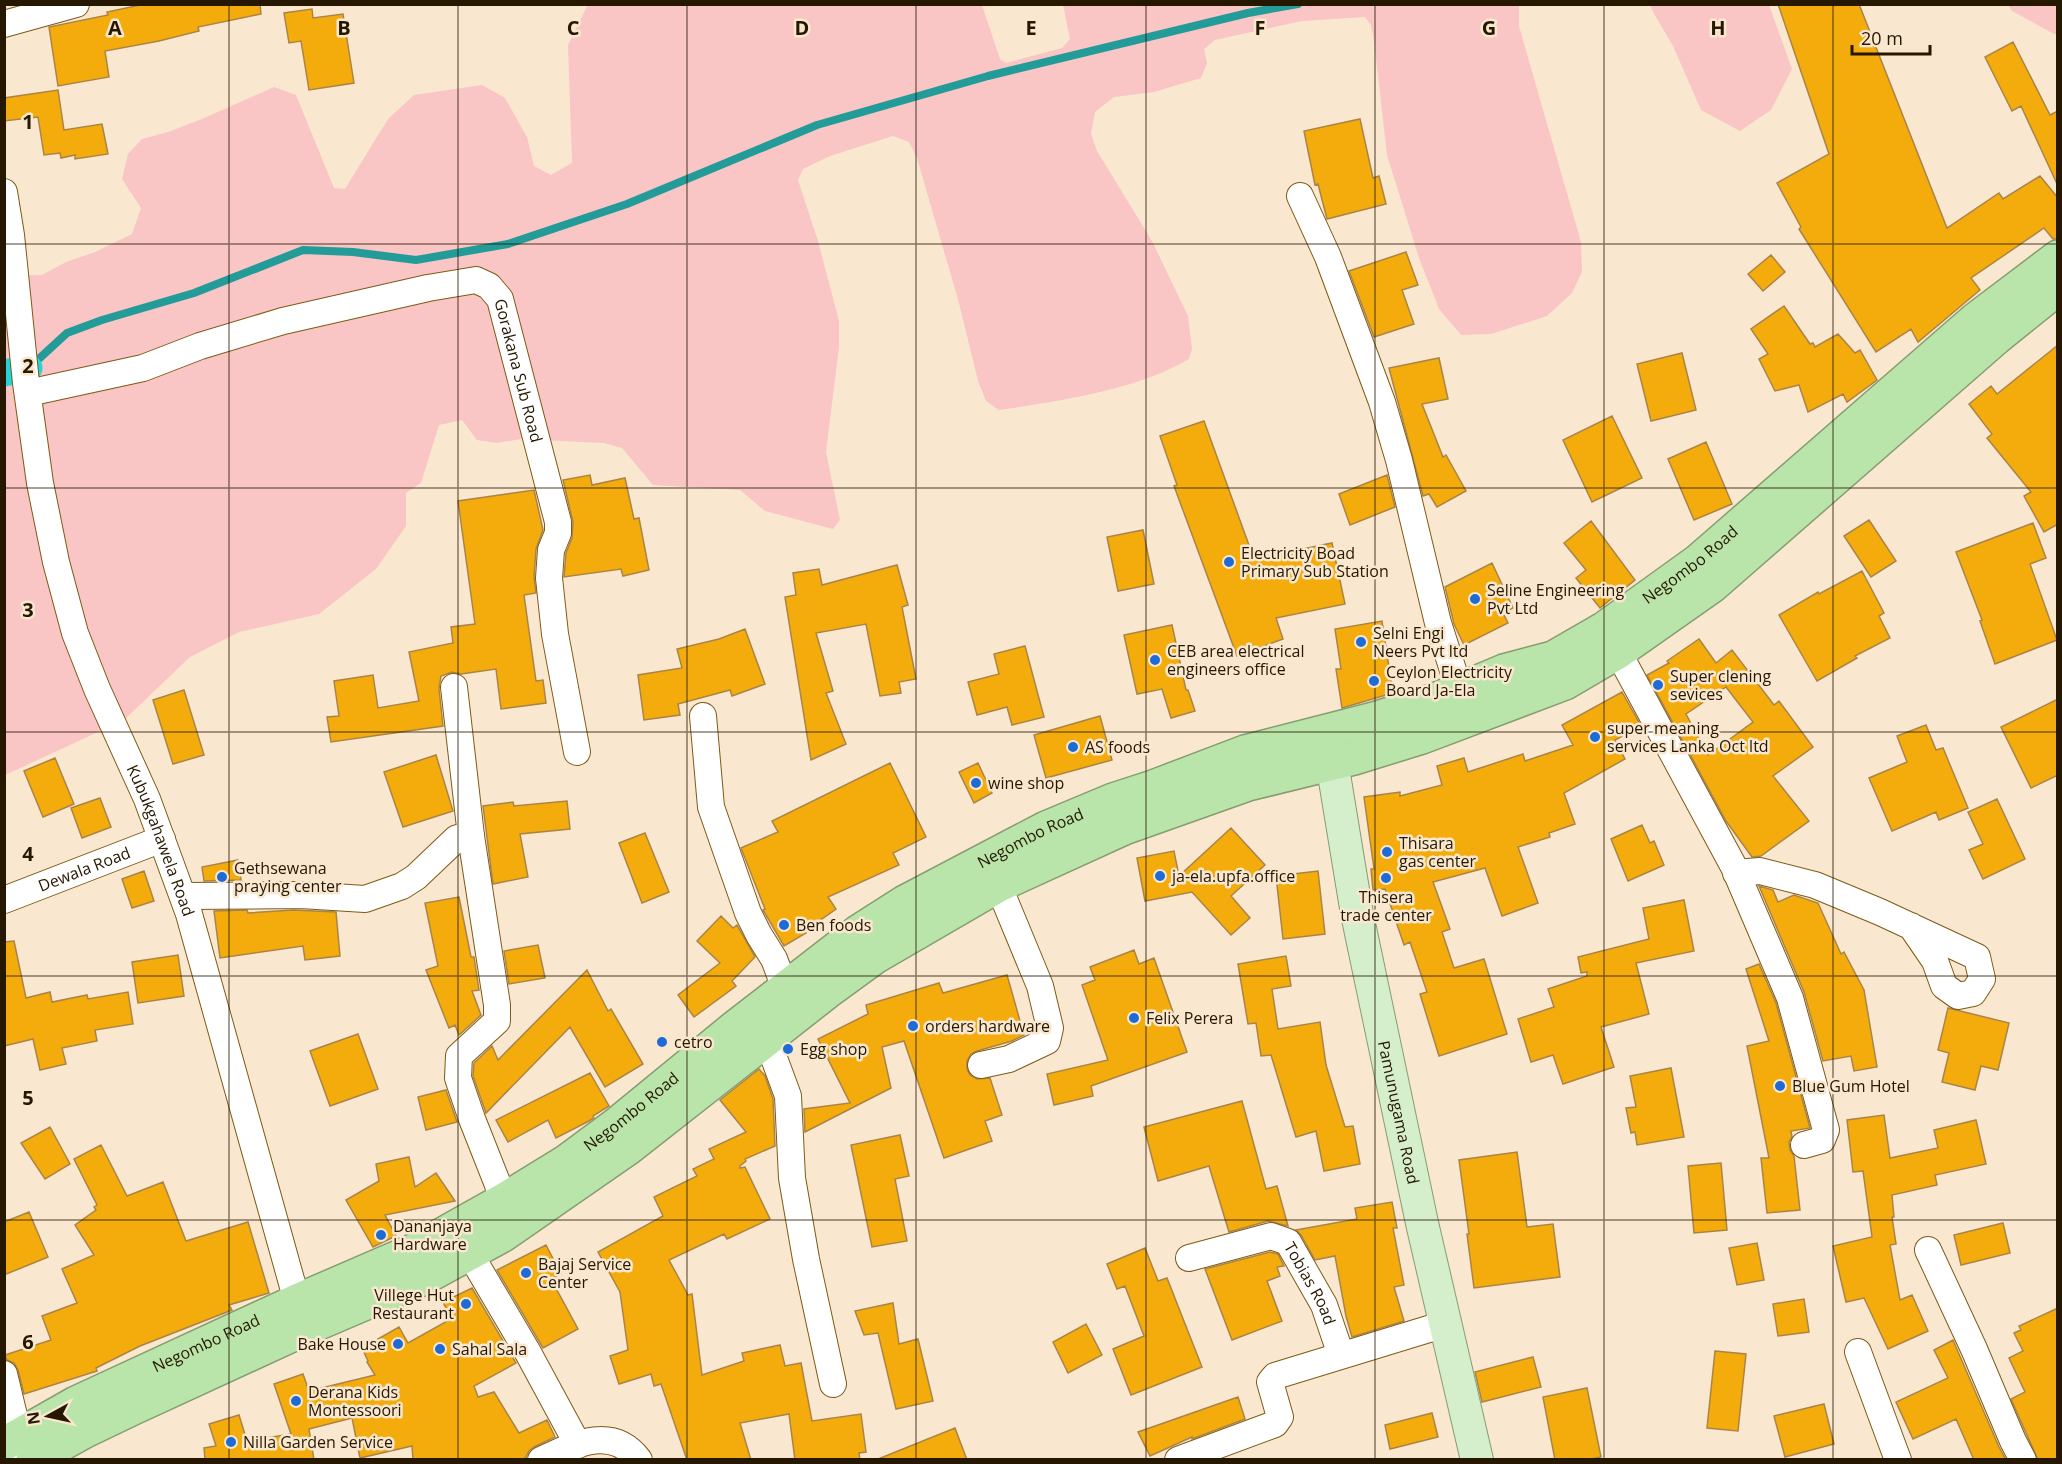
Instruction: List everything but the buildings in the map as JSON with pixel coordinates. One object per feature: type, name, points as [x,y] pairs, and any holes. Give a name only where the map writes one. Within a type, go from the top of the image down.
[{"type":"highway","name":"Negombo Road","points":[[20,1450],[104,1422],[307,1328],[424,1278],[504,1200],[567,1161],[617,1124],[785,988],[858,932],[905,902],[1248,784],[1504,670],[1552,658],[1605,628],[1698,561],[1976,319],[2058,257]]},
{"type":"highway","name":"Negombo Road","points":[[1330,747],[1422,737],[1565,683],[1618,652],[1712,586],[1996,338],[2058,288]]},
{"type":"highway","name":"Negombo Road","points":[[20,1450],[76,1403],[297,1301],[415,1250],[512,1228],[627,1149],[875,957],[993,872]]},
{"type":"main road","name":"Pamunugama Road","points":[[1330,747],[1357,914],[1422,1223],[1477,1460]]},
{"type":"street","points":[[4,24],[76,4]]},
{"type":"street","name":"Kubukgahawela Road","points":[[4,192],[40,483],[56,562],[75,633],[97,689],[147,799],[183,896],[297,1301]]},
{"type":"street","points":[[1300,196],[1328,257],[1382,402],[1399,460],[1438,623],[1460,689]]},
{"type":"street","name":"Gorakana Sub Road","points":[[27,388],[143,368],[200,346],[283,321],[428,288],[476,280],[489,286],[500,299],[558,522],[558,533],[551,550],[549,578],[555,634],[577,752]]},
{"type":"street","points":[[1618,652],[1737,873],[1790,998],[1826,1130],[1822,1140],[1804,1145]]},
{"type":"street","points":[[454,687],[471,836],[497,1005],[497,1021],[459,1056],[458,1078],[504,1200]]},
{"type":"street","points":[[703,716],[711,807],[748,912],[774,959],[785,988]]},
{"type":"street","points":[[183,896],[301,896],[365,899],[402,886],[416,877],[458,838],[471,836]]},
{"type":"street","name":"Dewala Road","points":[[4,900],[162,839]]},
{"type":"street","points":[[1737,873],[1760,871],[1815,885],[1911,927]]},
{"type":"street","points":[[981,1065],[1009,1059],[1047,1041],[1050,1028],[1040,986],[993,872]]},
{"type":"street","points":[[768,1039],[788,1096],[792,1178],[806,1259],[833,1384]]},
{"type":"street","name":"Tobias Road","points":[[1189,1258],[1271,1236],[1288,1242],[1324,1305],[1341,1355]]},
{"type":"street","points":[[462,1241],[526,1349],[578,1445]]},
{"type":"street","points":[[1928,1250],[2023,1460]]},
{"type":"street","points":[[1178,1460],[1275,1424],[1280,1417],[1270,1382],[1275,1376],[1445,1324]]},
{"type":"street","points":[[1858,1352],[1898,1460]]},
{"type":"street","points":[[4,1374],[20,1450]]},
{"type":"street","points":[[541,1460],[599,1439],[622,1444],[639,1460]]},
{"type":"shaded area","points":[[588,4],[982,5],[1000,59],[1006,63],[1062,48],[1070,39],[1063,5],[1519,5],[1519,26],[1581,242],[1582,272],[1572,293],[1547,316],[1491,334],[1461,335],[1439,309],[1419,258],[1387,155],[1374,41],[1371,25],[1365,17],[1302,21],[1215,40],[1204,49],[1207,63],[1201,78],[1154,92],[1114,97],[1095,112],[1091,134],[1097,151],[1152,241],[1188,316],[1192,349],[1189,359],[1146,379],[1097,393],[999,410],[986,401],[978,381],[959,303],[917,158],[909,142],[893,136],[830,156],[803,169],[798,180],[818,241],[839,321],[839,347],[826,452],[840,520],[833,529],[765,511],[740,490],[653,485],[622,448],[604,443],[521,439],[497,443],[477,440],[462,420],[439,425],[421,483],[406,493],[406,526],[376,569],[319,614],[239,632],[190,657],[124,720],[5,775],[4,276],[42,275],[66,262],[95,252],[132,234],[141,208],[122,179],[128,154],[142,139],[202,119],[274,87],[296,95],[334,188],[345,189],[388,119],[414,95],[482,85],[505,98],[527,137],[534,166],[551,175],[572,163],[568,45]]},
{"type":"shaded area","points":[[1650,5],[1769,5],[1792,69],[1771,110],[1740,131],[1701,110],[1673,46]]},
{"type":"shaded area","points":[[2008,5],[2057,5],[2057,34],[2012,11]]},
{"type":"waterway","points":[[30,367],[67,333],[102,320],[194,293],[303,250],[353,252],[416,260],[508,244],[627,204],[817,125],[988,76],[1248,13],[1298,4]]},
{"type":"waterway","points":[[4,373],[29,368]]},
{"type":"place","name":"Electricity Boad Primary Sub Station","points":[[1229,562]]},
{"type":"place","name":"Seline Engineering Pvt Ltd","points":[[1475,599]]},
{"type":"place","name":"Selni Engi Neers Pvt ltd","points":[[1361,642]]},
{"type":"place","name":"CEB area electrical engineers office","points":[[1155,660]]},
{"type":"place","name":"Ceylon Electricity Board Ja-Ela","points":[[1374,681]]},
{"type":"place","name":"Super clening sevices","points":[[1658,685]]},
{"type":"place","name":"super meaning services Lanka Oct ltd","points":[[1595,737]]},
{"type":"place","name":"AS foods","points":[[1073,747]]},
{"type":"place","name":"wine shop","points":[[976,783]]},
{"type":"place","name":"Thisara gas center","points":[[1387,852]]},
{"type":"place","name":"ja-ela.upfa.office","points":[[1160,876]]},
{"type":"place","name":"Gethsewana praying center","points":[[222,877]]},
{"type":"place","name":"Thisera trade center","points":[[1386,878]]},
{"type":"place","name":"Ben foods","points":[[784,925]]},
{"type":"place","name":"Felix Perera","points":[[1134,1018]]},
{"type":"place","name":"orders hardware","points":[[913,1026]]},
{"type":"place","name":"cetro","points":[[662,1042]]},
{"type":"place","name":"Egg shop","points":[[788,1049]]},
{"type":"place","name":"Blue Gum Hotel","points":[[1780,1086]]},
{"type":"place","name":"Dananjaya Hardware","points":[[381,1235]]},
{"type":"place","name":"Bajaj Service Center","points":[[526,1273]]},
{"type":"place","name":"Villege Hut Restaurant","points":[[466,1304]]},
{"type":"place","name":"Bake House","points":[[398,1344]]},
{"type":"place","name":"Sahal Sala","points":[[440,1349]]},
{"type":"place","name":"Derana Kids Montessoori","points":[[296,1401]]},
{"type":"place","name":"Nilla Garden Service","points":[[231,1442]]}]
